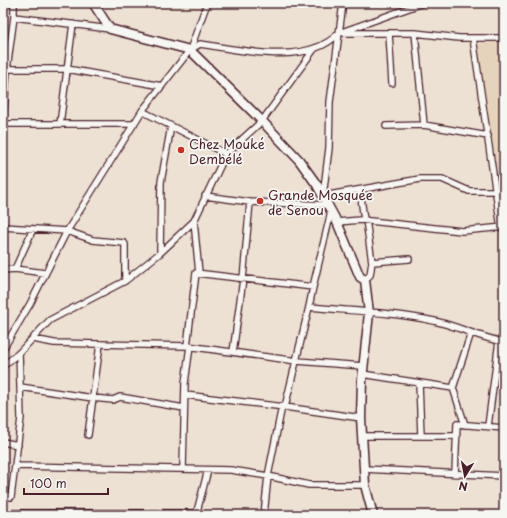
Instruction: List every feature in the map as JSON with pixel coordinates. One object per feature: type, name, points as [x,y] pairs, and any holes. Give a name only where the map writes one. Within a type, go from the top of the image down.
[{"type":"street","points":[[14,3],[14,16],[6,58],[8,69],[3,124],[134,124]]},
{"type":"street","points":[[93,3],[110,29]]},
{"type":"street","points":[[323,196],[329,148],[330,102],[343,3]]},
{"type":"street","points":[[190,50],[200,44],[258,53],[286,54],[315,48],[333,40],[339,33],[423,3]]},
{"type":"street","points":[[3,349],[30,304],[67,231],[142,111],[190,50],[206,6]]},
{"type":"street","points":[[14,16],[110,29],[190,50],[299,160],[317,184],[337,222],[356,270],[360,276],[366,280]]},
{"type":"street","points":[[60,124],[73,24]]},
{"type":"street","points":[[339,33],[389,32],[415,33],[459,38],[504,38]]},
{"type":"street","points":[[389,32],[392,83]]},
{"type":"street","points":[[415,33],[424,125]]},
{"type":"street","points":[[337,222],[365,220],[462,231],[502,227],[474,38]]},
{"type":"street","points":[[3,366],[19,353],[50,320],[126,281],[160,253],[194,221],[226,154],[262,121],[315,48]]},
{"type":"street","points":[[8,69],[67,69],[162,86]]},
{"type":"street","points":[[142,111],[226,154]]},
{"type":"street","points":[[386,126],[424,125],[488,136]]},
{"type":"street","points":[[160,253],[161,182],[171,126]]},
{"type":"street","points":[[3,145],[3,209]]},
{"type":"street","points":[[323,196],[420,179],[442,179],[469,191],[496,191]]},
{"type":"street","points":[[360,190],[372,262],[370,275],[366,280],[368,312],[362,374],[361,418],[365,485],[373,515]]},
{"type":"street","points":[[205,196],[250,202],[329,208]]},
{"type":"street","points":[[233,352],[243,279],[250,202]]},
{"type":"street","points":[[264,515],[268,476],[314,287],[329,208]]},
{"type":"street","points":[[194,221],[199,274]]},
{"type":"street","points":[[3,227],[67,231],[93,240],[125,244],[126,281]]},
{"type":"street","points":[[15,270],[33,229]]},
{"type":"street","points":[[372,262],[409,259]]},
{"type":"street","points":[[3,270],[45,273]]},
{"type":"street","points":[[183,469],[185,384],[196,273],[314,287]]},
{"type":"street","points":[[309,307],[368,312],[435,321],[490,340],[502,341],[488,426]]},
{"type":"street","points":[[465,425],[453,388],[471,333]]},
{"type":"street","points":[[32,339],[54,343],[188,346],[297,360],[363,366]]},
{"type":"street","points":[[88,435],[100,344]]},
{"type":"street","points":[[3,495],[11,497],[18,445],[21,418],[19,353]]},
{"type":"street","points":[[362,374],[453,388]]},
{"type":"street","points":[[418,383],[421,436]]},
{"type":"street","points":[[20,388],[114,400],[120,397],[184,408]]},
{"type":"street","points":[[185,395],[284,406],[361,418]]},
{"type":"street","points":[[454,474],[457,424],[504,428]]},
{"type":"street","points":[[362,436],[457,436]]},
{"type":"street","points":[[3,442],[18,445]]},
{"type":"street","points":[[15,466],[231,470],[309,485],[365,485]]},
{"type":"street","points":[[364,469],[504,476]]},
{"type":"street","points":[[3,513],[196,514],[208,470]]},
{"type":"shaded area","points":[[504,42],[504,214],[477,43]]},
{"type":"place","name":"Chez Mouké Dembélé","points":[[181,150]]},
{"type":"place","name":"Grande Mosquée de Senou","points":[[260,201]]}]
